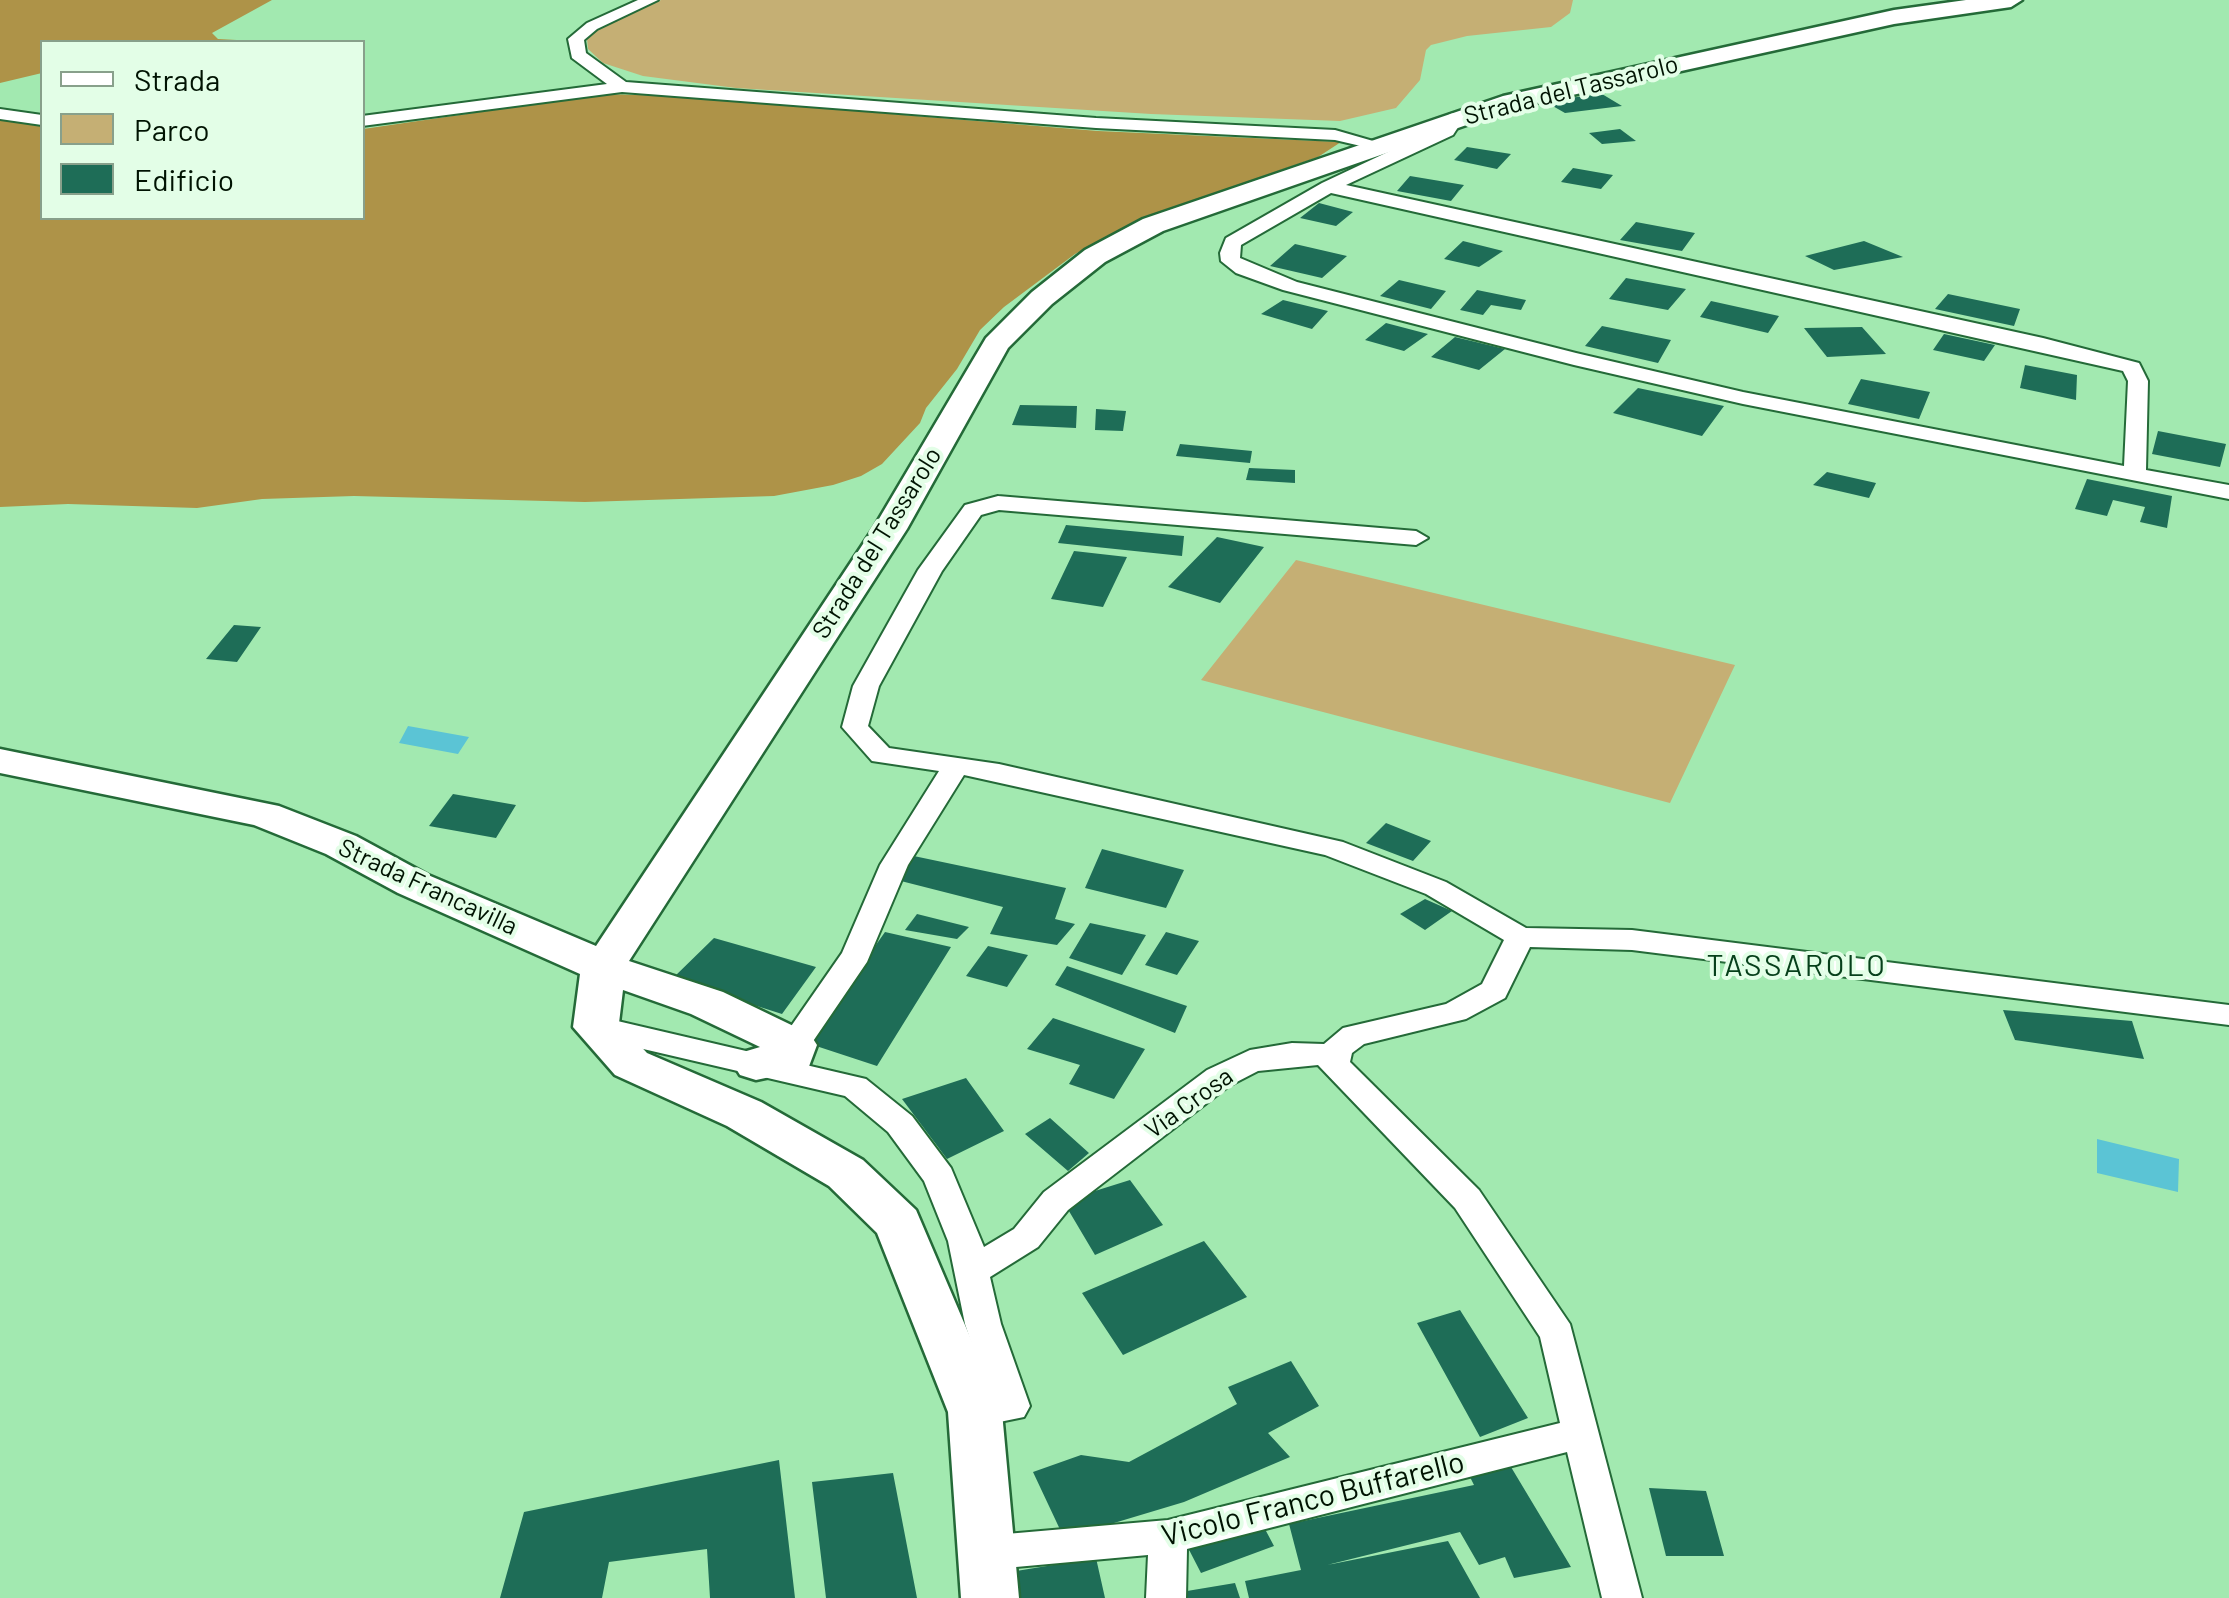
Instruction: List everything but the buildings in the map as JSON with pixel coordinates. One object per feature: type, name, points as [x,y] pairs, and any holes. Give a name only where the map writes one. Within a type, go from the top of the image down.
[{"type":"main road","name":"Strada del Tassarolo","points":[[596,1026],[603,968],[890,529],[996,344],[1042,298],[1095,256],[1152,225],[1512,101],[1894,17],[2012,0]]},
{"type":"main road","name":"Strada Francavilla","points":[[0,761],[266,815],[341,845],[412,884],[603,968],[706,1003],[794,1045]]},
{"type":"main road","points":[[596,1026],[631,1064],[744,1114],[846,1173],[898,1222],[975,1412],[983,1554],[990,1598]]},
{"type":"main road","points":[[756,1064],[792,1058],[794,1045]]},
{"type":"street","points":[[622,87],[578,55],[576,39],[592,26],[651,0]]},
{"type":"street","points":[[365,121],[622,87],[1077,122],[1335,135],[1378,144]]},
{"type":"street","points":[[0,114],[40,120]]},
{"type":"street","points":[[1456,118],[1446,131],[1384,164],[1328,187],[1233,242],[1231,260],[1243,270],[1290,286],[1574,359],[1743,398],[2229,492]]},
{"type":"street","points":[[1328,187],[2132,367],[2138,381],[2135,475]]},
{"type":"street","points":[[1416,538],[998,502],[973,510],[930,570],[866,686],[855,726],[881,755],[999,772],[1333,848],[1436,888],[1520,937],[1632,940],[2229,1014]]},
{"type":"street","points":[[794,1045],[856,955],[894,864],[957,766]]},
{"type":"street","points":[[1520,937],[1494,991],[1455,1012],[1354,1036],[1336,1048],[1334,1065],[1467,1199],[1557,1334],[1622,1598]]},
{"type":"street","points":[[596,1026],[855,1087],[900,1124],[939,1177],[964,1241],[983,1324],[1011,1406],[975,1412]]},
{"type":"street","name":"Via Crosa","points":[[971,1272],[1026,1238],[1056,1201],[1218,1078],[1250,1062],[1292,1054],[1336,1056]]},
{"type":"street","name":"Vicolo Franco Buffarello","points":[[983,1554],[1168,1537],[1581,1433]]},
{"type":"street","points":[[1166,1598],[1168,1537]]},
{"type":"green space","points":[[661,0],[1573,0],[1570,13],[1551,27],[1467,36],[1431,45],[1426,50],[1420,80],[1396,108],[1340,121],[1151,114],[736,88],[643,76],[603,63],[588,49],[587,39],[594,31]]},
{"type":"green space","points":[[1296,560],[1735,665],[1670,803],[1201,680]]},
{"type":"shaded area","points":[[0,0],[272,0],[212,33],[218,39],[237,40],[40,40],[40,73],[0,83]]},
{"type":"shaded area","points":[[604,94],[674,96],[1098,131],[1341,142],[1318,157],[1138,220],[1075,254],[980,330],[957,369],[926,408],[920,423],[882,464],[833,485],[774,496],[585,502],[354,496],[262,499],[197,508],[68,504],[0,507],[0,120],[40,126],[40,220],[365,220],[365,129]]},
{"type":"water","points":[[408,726],[469,737],[458,754],[399,743]]},
{"type":"water","points":[[2097,1139],[2179,1159],[2178,1192],[2097,1173]]},
{"type":"district","name":"TASSAROLO","points":[[1797,966]]}]
